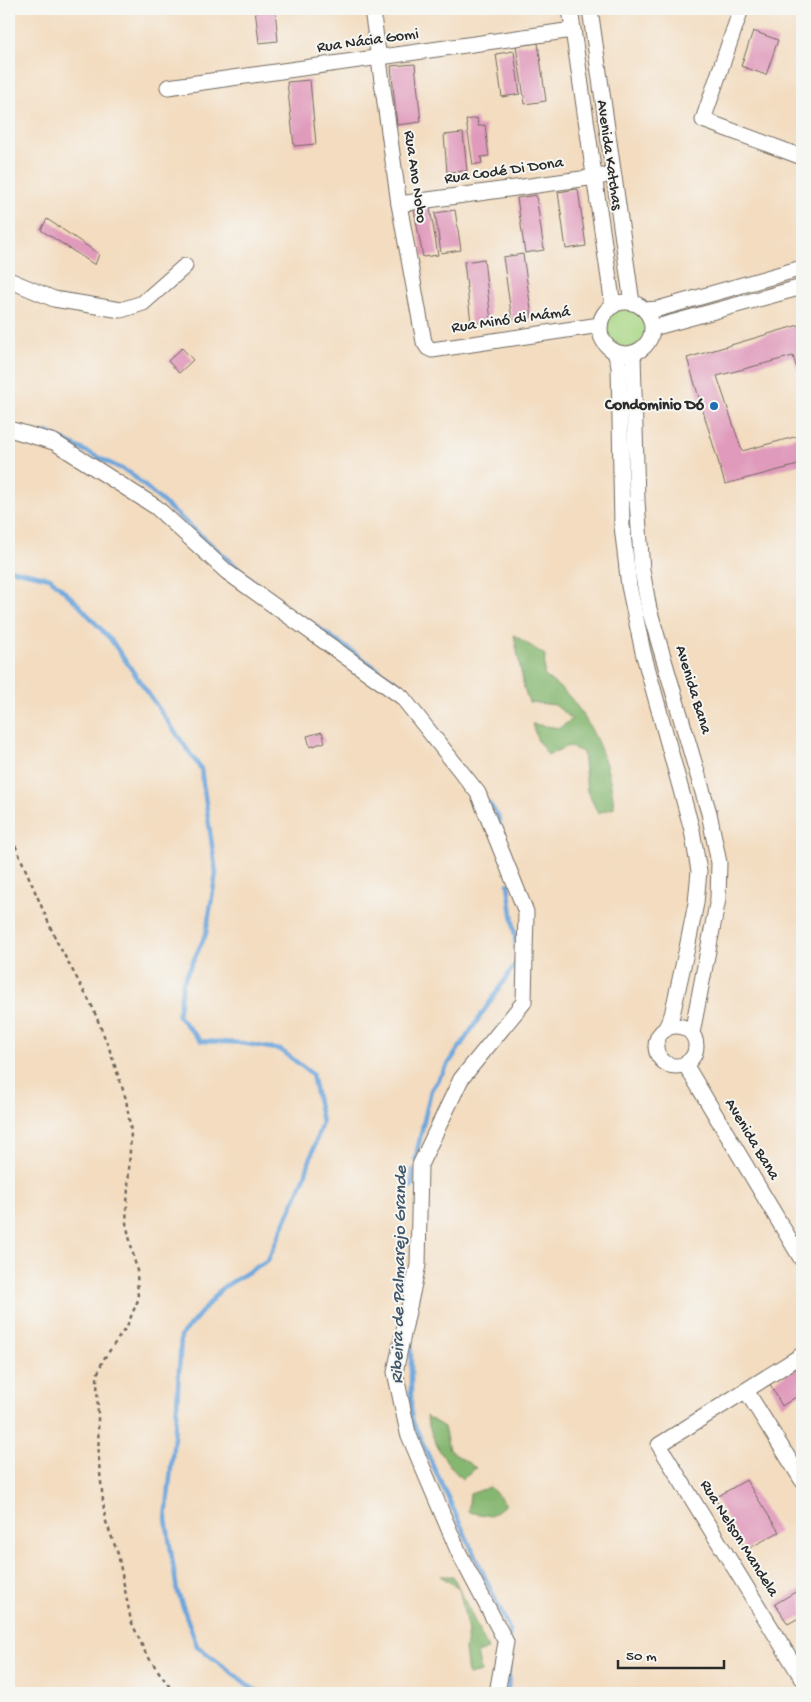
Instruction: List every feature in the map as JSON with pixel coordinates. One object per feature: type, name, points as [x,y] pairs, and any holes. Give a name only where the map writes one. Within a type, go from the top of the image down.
[{"type":"street","name":"Rua Ano Nobo","points":[[372,9],[399,204],[424,342],[428,348]]},
{"type":"street","name":"Avenida Katchas","points":[[570,9],[613,306]]},
{"type":"street","name":"Avenida Katchas","points":[[590,9],[614,175],[638,306]]},
{"type":"street","points":[[741,9],[703,120],[802,157]]},
{"type":"street","name":"Rua Nácia Gomi","points":[[168,87],[573,30]]},
{"type":"street","name":"Rua Codé Di Dona","points":[[399,204],[614,175]]},
{"type":"street","points":[[9,280],[54,299],[121,310],[143,303],[185,266]]},
{"type":"street","points":[[653,328],[648,342],[642,350],[633,354],[615,352],[604,343],[600,325],[603,316],[613,306],[638,306],[658,309],[802,268]]},
{"type":"street","points":[[653,328],[802,287]]},
{"type":"street","points":[[638,306],[653,328]]},
{"type":"street","name":"Rua Minó di Mámá","points":[[428,348],[432,350],[600,325]]},
{"type":"street","points":[[615,352],[619,366],[622,526],[629,586],[643,652],[692,830],[698,871],[696,903],[672,1015],[665,1030],[657,1039],[656,1051],[659,1056],[674,1066],[686,1064],[695,1054],[696,1047],[692,1034],[679,1026],[665,1030]]},
{"type":"street","name":"Avenida Bana","points":[[633,354],[637,500],[642,570],[649,609],[709,814],[719,863],[718,899],[692,1034]]},
{"type":"street","points":[[9,429],[54,442],[156,507],[227,572],[402,697],[478,793],[526,912],[524,1002],[461,1080],[420,1165],[418,1265],[395,1372],[408,1433],[459,1553],[506,1642],[497,1693]]},
{"type":"street","name":"Avenida Bana","points":[[686,1064],[802,1260]]},
{"type":"street","points":[[802,1355],[747,1392],[802,1480]]},
{"type":"street","name":"Rua Nelson Mandela","points":[[747,1392],[659,1445],[797,1657],[802,1678]]},
{"type":"path","points":[[9,830],[53,932],[92,1006],[109,1048],[126,1099],[131,1132],[126,1223],[136,1271],[138,1300],[130,1320],[103,1360],[97,1375],[98,1464],[105,1519],[118,1554],[131,1621],[146,1654],[174,1693]]},
{"type":"green space","points":[[626,308],[640,314],[646,328],[640,342],[626,348],[612,342],[606,328],[612,314]]},
{"type":"green space","points":[[514,635],[545,655],[544,675],[570,697],[589,725],[606,765],[614,808],[598,813],[587,791],[583,752],[568,746],[548,755],[538,741],[532,724],[560,728],[572,719],[555,705],[529,702],[524,688]]},
{"type":"green space","points":[[426,1416],[444,1427],[449,1450],[476,1468],[462,1479],[439,1450]]},
{"type":"green space","points":[[490,1487],[506,1504],[491,1516],[468,1512],[470,1494]]},
{"type":"green space","points":[[440,1576],[453,1576],[459,1588]]},
{"type":"green space","points":[[459,1588],[488,1649],[477,1653],[481,1672],[468,1675],[465,1649],[468,1631]]},
{"type":"building","points":[[255,9],[275,9],[278,41],[259,43]]},
{"type":"building","points":[[753,31],[778,40],[766,75],[741,66]]},
{"type":"building","points":[[538,43],[546,101],[525,104],[516,46]]},
{"type":"building","points":[[514,51],[520,94],[502,97],[496,54]]},
{"type":"building","points":[[415,64],[421,122],[397,125],[391,66]]},
{"type":"building","points":[[310,80],[316,144],[294,146],[287,82]]},
{"type":"building","points":[[477,118],[478,126],[485,125],[489,156],[481,157],[482,163],[473,165],[466,120]]},
{"type":"building","points":[[463,133],[467,171],[447,172],[444,135]]},
{"type":"building","points":[[578,189],[586,246],[566,249],[558,192]]},
{"type":"building","points":[[536,195],[544,250],[525,253],[517,198]]},
{"type":"building","points":[[430,208],[438,255],[423,257],[414,210]]},
{"type":"building","points":[[455,210],[461,250],[441,253],[435,213]]},
{"type":"building","points":[[47,219],[99,254],[95,265],[41,230]]},
{"type":"building","points":[[523,254],[532,317],[512,320],[503,257]]},
{"type":"building","points":[[484,259],[491,321],[471,323],[464,262]]},
{"type":"building","name":"Condominio Dó","points":[[802,324],[802,386],[793,356],[717,376],[742,451],[802,435],[802,464],[725,484],[687,358]]},
{"type":"building","points":[[182,348],[193,360],[179,373],[168,361]]},
{"type":"building","points":[[322,732],[325,742],[310,747],[307,736]]},
{"type":"building","points":[[800,1366],[802,1370],[802,1393],[782,1406],[770,1384]]},
{"type":"building","points":[[746,1480],[779,1532],[746,1550],[715,1498]]},
{"type":"building","points":[[802,1588],[802,1616],[788,1624],[775,1604]]},
{"type":"waterway","name":"Ribeira de Palmarejo Grande","points":[[47,432],[130,473],[255,583]]},
{"type":"waterway","points":[[9,569],[50,578],[77,603],[111,640],[201,769],[216,873],[206,934],[183,982],[178,1016],[201,1041],[242,1043],[281,1050],[312,1074],[322,1122],[304,1179],[268,1260],[222,1288],[181,1336],[177,1406],[166,1519],[177,1590],[197,1646],[252,1688],[263,1693]]},
{"type":"waterway","name":"Ribeira de Palmarejo Grande","points":[[310,622],[406,689],[421,709]]},
{"type":"waterway","name":"Ribeira de Palmarejo Grande","points":[[489,803],[498,816],[501,832]]},
{"type":"waterway","name":"Ribeira de Palmarejo Grande","points":[[415,1160],[431,1090],[518,960],[508,884]]},
{"type":"waterway","name":"Ribeira de Palmarejo Grande","points":[[412,1187],[413,1170]]},
{"type":"waterway","name":"Ribeira de Palmarejo Grande","points":[[411,1327],[411,1418],[510,1631],[509,1638]]},
{"type":"waterway","name":"Ribeira de Palmarejo Grande","points":[[508,1693],[509,1665]]},
{"type":"place","name":"Condominio Dó","points":[[714,406]]}]
